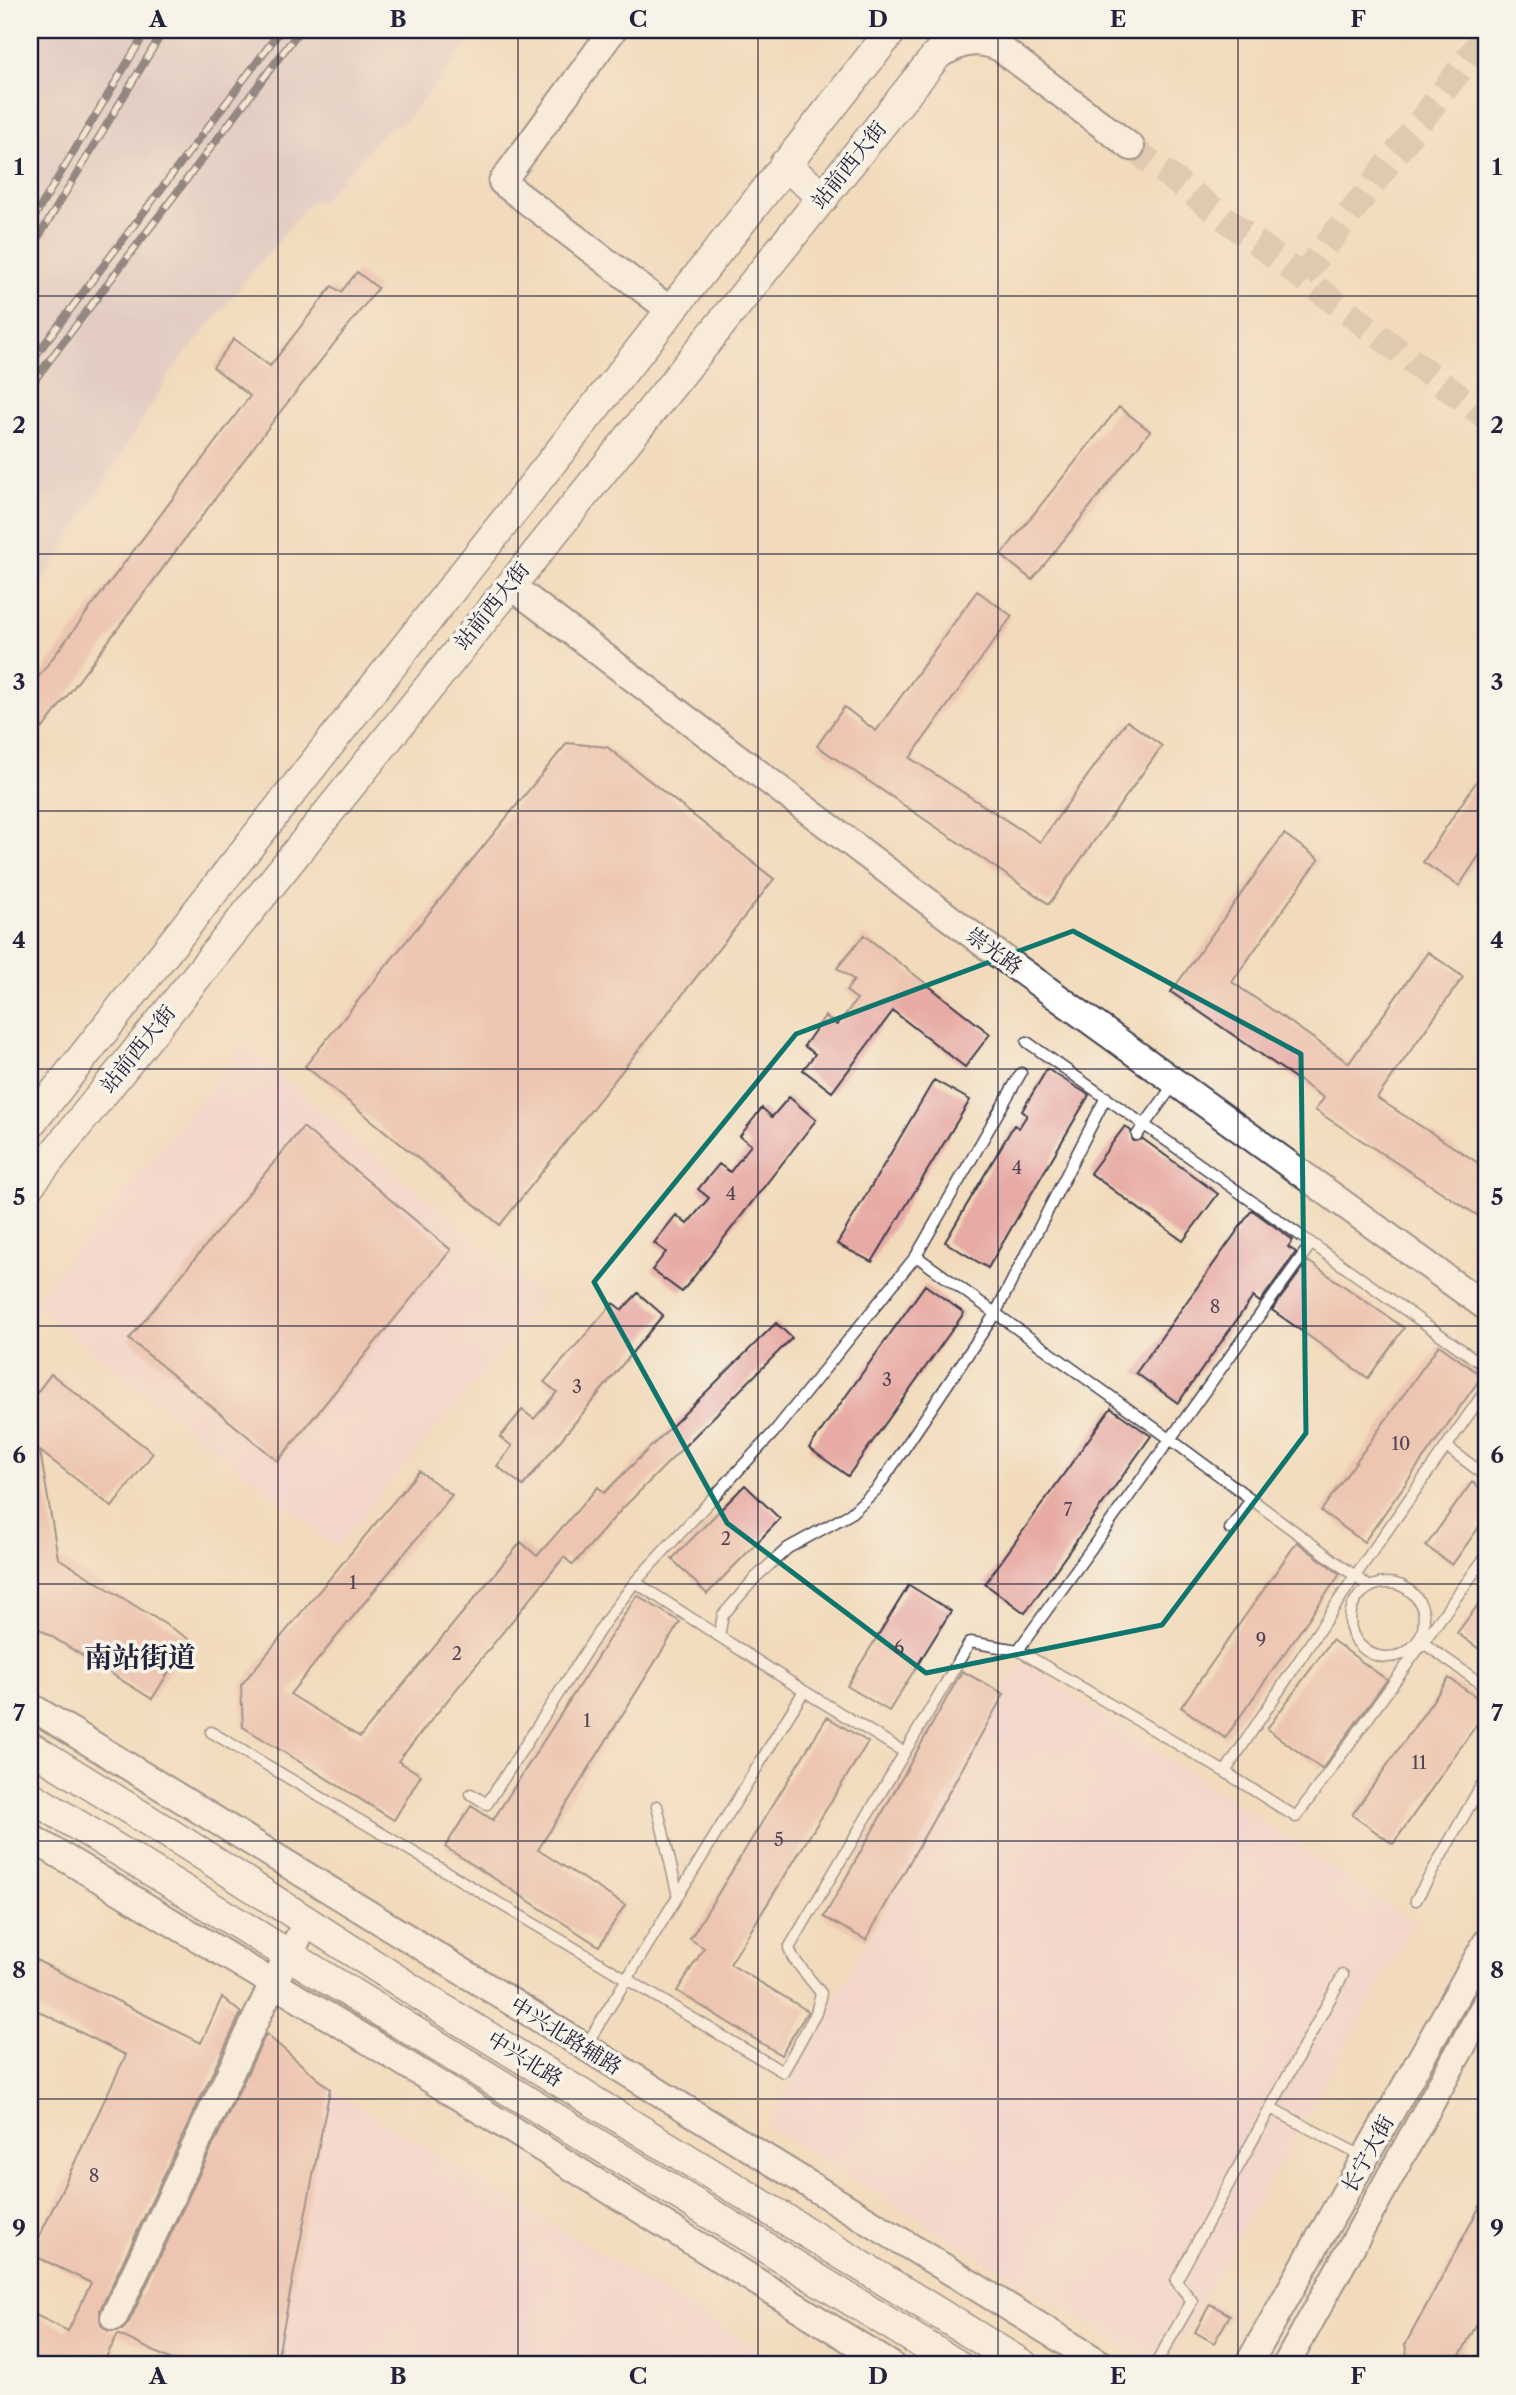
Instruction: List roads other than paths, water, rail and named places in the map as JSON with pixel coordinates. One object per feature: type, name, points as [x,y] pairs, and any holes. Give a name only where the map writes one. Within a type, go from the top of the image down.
[{"type":"main road","name":"站前西大街","points":[[30,1124],[892,30]]},
{"type":"main road","name":"站前西大街","points":[[30,1184],[957,30]]},
{"type":"main road","points":[[784,165],[824,197]]},
{"type":"main road","name":"中兴北路","points":[[30,1747],[191,1847],[306,1923],[1023,2365]]},
{"type":"main road","name":"中兴北路","points":[[30,1796],[957,2365]]},
{"type":"street","points":[[612,30],[502,183],[670,310]]},
{"type":"street","points":[[935,57],[962,41],[985,42],[1000,48],[1130,148]]},
{"type":"street","name":"崇光路","points":[[510,585],[984,944],[1486,1307]]},
{"type":"street","name":"中兴北路辅路","points":[[30,1706],[1103,2365]]},
{"type":"street","points":[[30,1837],[273,1983],[891,2365]]},
{"type":"street","points":[[114,2317],[273,1983],[306,1923]]},
{"type":"street","name":"长宁大街","points":[[1248,2365],[1486,1943]]},
{"type":"street","name":"长宁大街","points":[[1286,2365],[1486,2003]]},
{"type":"lane","points":[[1027,1042],[1486,1367]]},
{"type":"lane","points":[[471,1794],[487,1804],[605,1622],[635,1582],[774,1432],[916,1256],[1021,1073]]},
{"type":"lane","points":[[1137,1135],[1175,1082]]},
{"type":"lane","points":[[719,1636],[723,1615],[756,1577],[788,1548],[850,1514],[877,1489],[995,1314],[1106,1097]]},
{"type":"lane","points":[[1018,1650],[1311,1244]]},
{"type":"lane","points":[[916,1256],[1170,1439],[1368,1587]]},
{"type":"lane","points":[[1225,1772],[1355,1577],[1486,1390]]},
{"type":"lane","points":[[1447,1447],[1486,1476]]},
{"type":"lane","points":[[1230,1529],[1251,1499]]},
{"type":"lane","points":[[211,1732],[783,2072],[816,2013],[821,1993],[793,1958],[789,1948],[970,1642],[1018,1650],[1296,1817],[1486,1556]]},
{"type":"lane","points":[[635,1582],[804,1691],[905,1752]]},
{"type":"lane","points":[[1393,1582],[1415,1594],[1424,1616],[1421,1642],[1399,1655],[1375,1655],[1356,1641],[1349,1617],[1352,1605],[1368,1587],[1393,1582]]},
{"type":"lane","points":[[1421,1642],[1486,1687]]},
{"type":"lane","points":[[585,2047],[804,1691]]},
{"type":"lane","points":[[1416,1900],[1486,1777]]},
{"type":"lane","points":[[656,1806],[677,1896]]},
{"type":"lane","points":[[1155,2365],[1192,2301],[1176,2281],[1343,1975]]},
{"type":"lane","points":[[1271,2108],[1366,2158]]},
{"type":"tunnel","points":[[1302,277],[1486,35]]},
{"type":"tunnel","points":[[1131,147],[1486,417]]},
{"type":"railway","points":[[30,224],[147,30]]},
{"type":"railway","points":[[30,251],[164,30]]},
{"type":"railway","points":[[30,363],[281,30]]},
{"type":"railway","points":[[30,386],[300,30]]},
{"type":"district","name":"南站街道","points":[[140,1657]]}]
